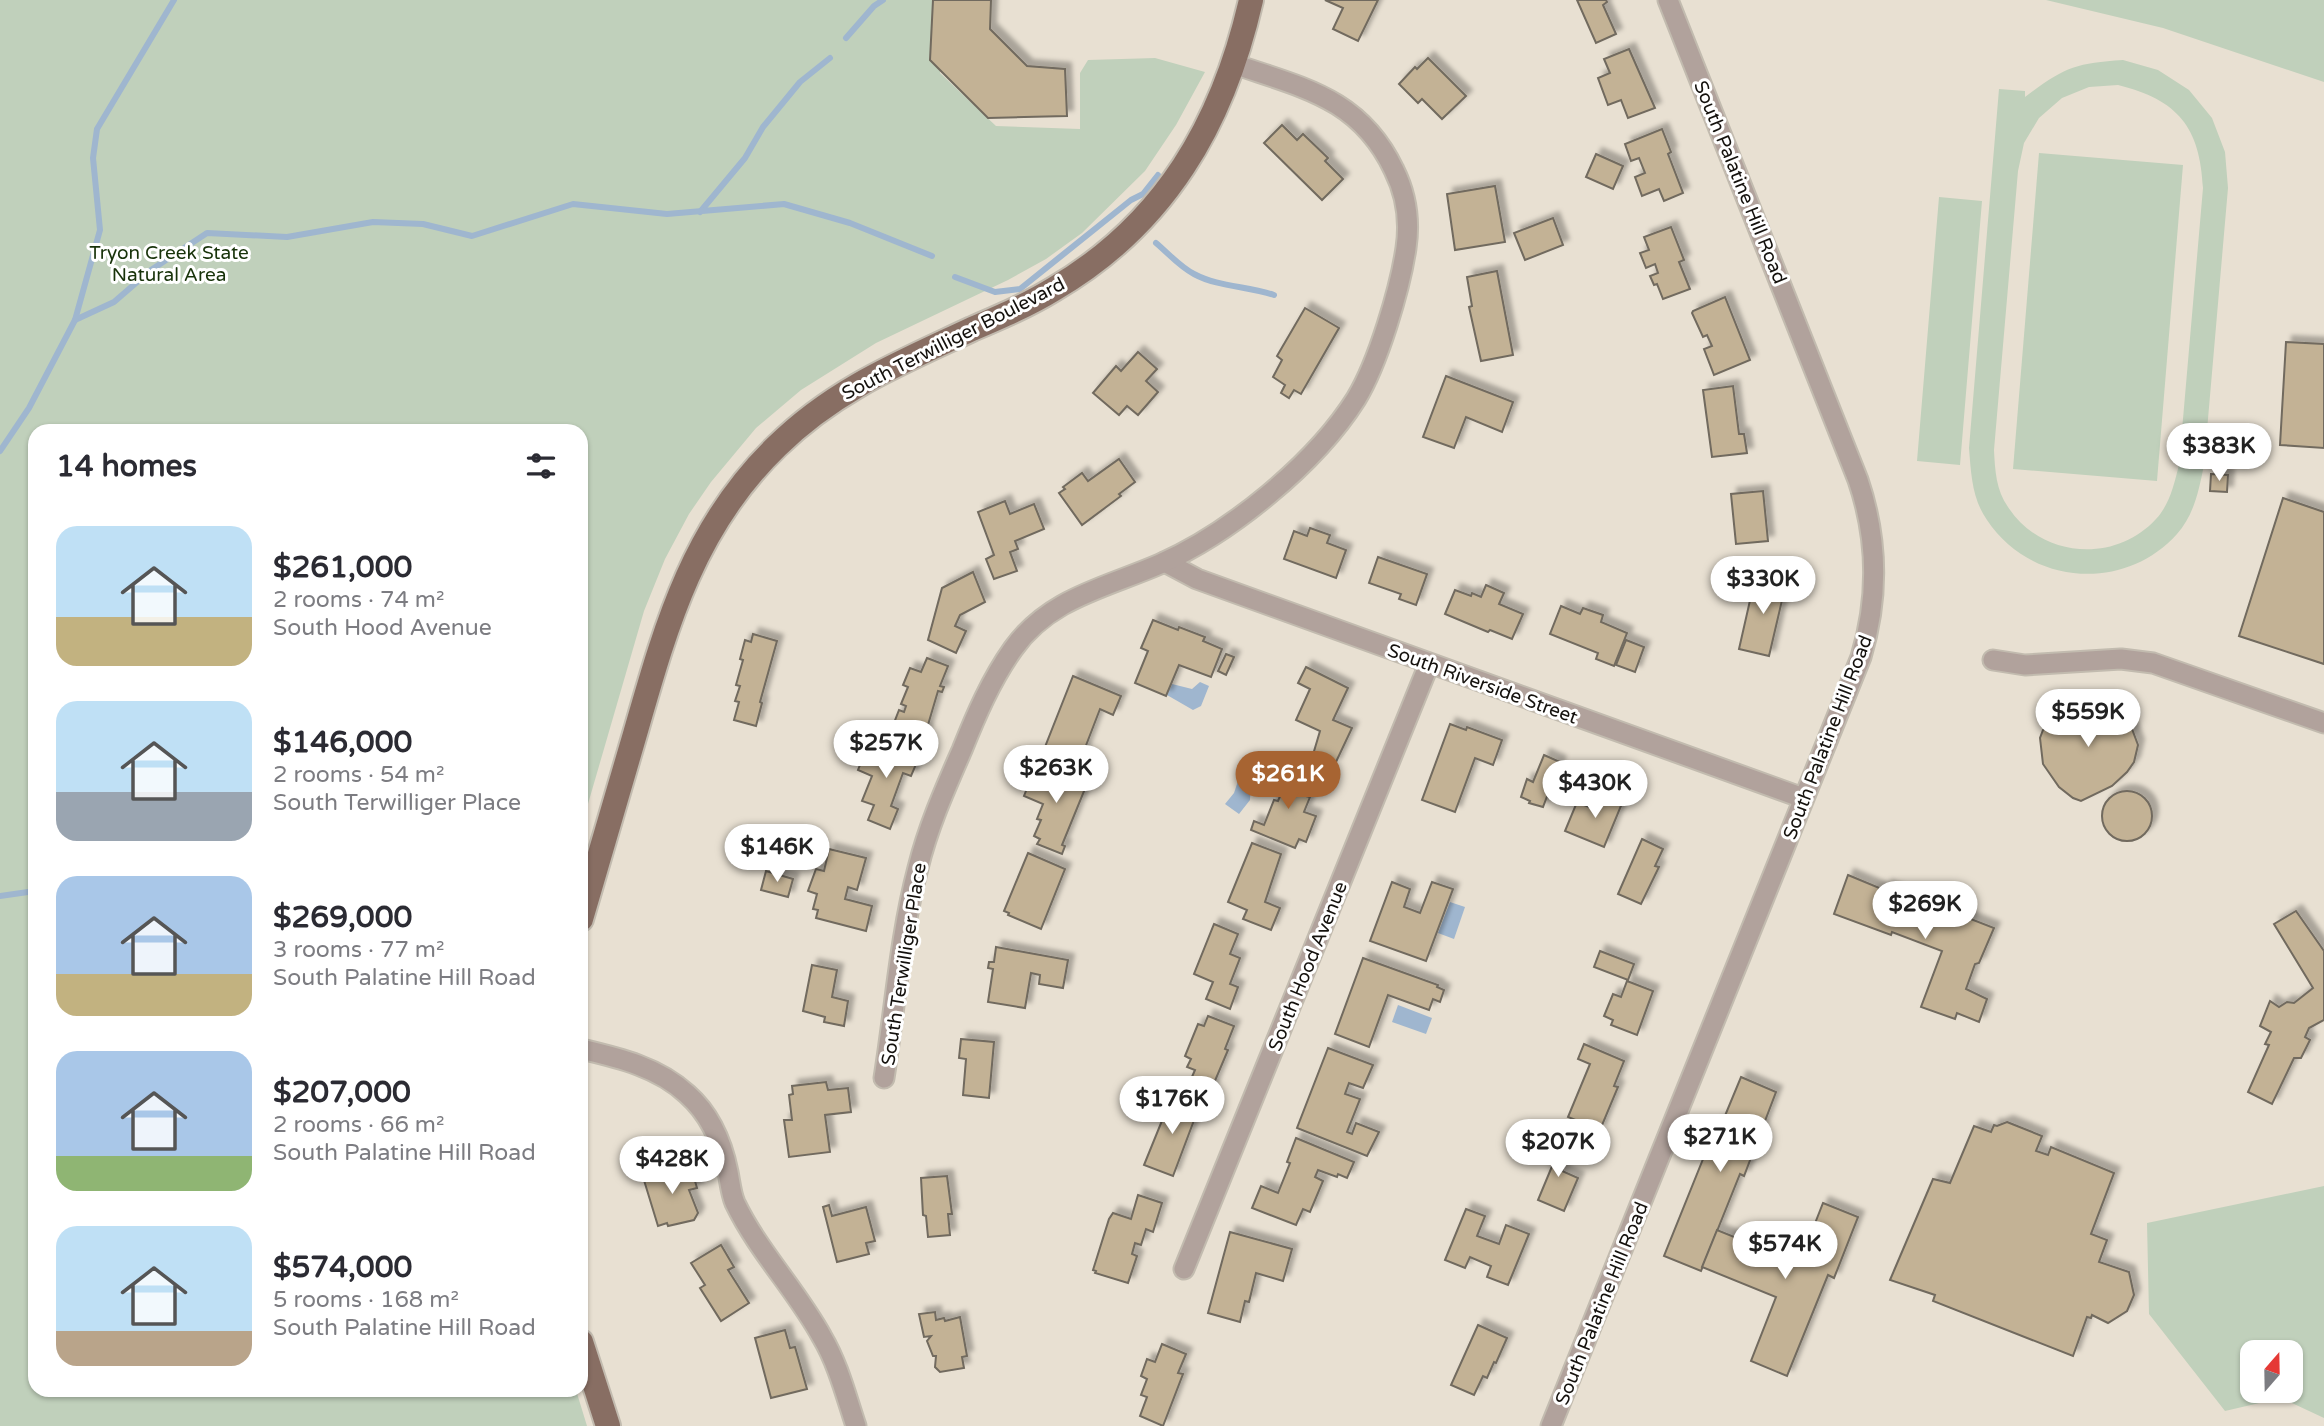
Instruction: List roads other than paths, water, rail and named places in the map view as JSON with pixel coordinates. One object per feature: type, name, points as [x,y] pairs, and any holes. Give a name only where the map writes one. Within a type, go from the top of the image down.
[{"type":"main road","name":"South Terwilliger Boulevard","points":[[588,895],[664,634],[687,574],[718,517],[776,447],[839,395],[904,359],[1055,289],[1119,242],[1145,217],[1188,162],[1210,122],[1234,64],[1251,0]]},
{"type":"main road","points":[[588,1364],[608,1426]]},
{"type":"street","name":"South Palatine Hill Road","points":[[1551,1426],[1866,641],[1875,583],[1873,536],[1867,505],[1668,0]]},
{"type":"street","name":"South Terwilliger Place","points":[[884,1079],[907,922],[920,861],[932,822],[991,685],[1013,648],[1055,608],[1165,562],[1245,512],[1304,463],[1337,425],[1357,397],[1370,372],[1400,278],[1408,217],[1402,191],[1386,153],[1368,129],[1346,109],[1328,99],[1234,64]]},
{"type":"street","name":"South Riverside Street","points":[[1165,562],[1197,579],[1803,798]]},
{"type":"street","points":[[1993,660],[2025,665],[2121,659],[2153,663],[2324,723]]},
{"type":"street","name":"South Hood Avenue","points":[[1184,1269],[1429,664]]},
{"type":"street","points":[[588,1051],[649,1069],[670,1080],[702,1109],[714,1127],[724,1153],[734,1201],[822,1336],[856,1426]]},
{"type":"water","points":[[1200,682],[1209,686],[1201,706],[1193,710],[1167,695],[1172,684],[1192,689]]},
{"type":"water","points":[[1251,780],[1250,800],[1239,814],[1225,804],[1234,793],[1238,781]]},
{"type":"water","points":[[1450,902],[1465,907],[1454,939],[1438,933]]},
{"type":"water","points":[[1398,1005],[1432,1018],[1426,1034],[1392,1022]]},
{"type":"waterway","points":[[0,451],[29,408],[75,320],[100,230],[93,158],[97,129],[174,0]]},
{"type":"waterway","points":[[846,38],[874,6],[883,0]]},
{"type":"waterway","points":[[700,212],[745,158],[763,127],[800,82],[830,58]]},
{"type":"waterway","points":[[955,277],[995,292],[1020,289],[1131,200],[1143,194],[1158,175]]},
{"type":"waterway","points":[[75,320],[114,302],[151,270],[207,233],[287,237],[373,222],[423,224],[472,236],[573,204],[667,214],[784,204],[850,223],[932,256]]},
{"type":"waterway","points":[[1156,243],[1184,268],[1203,278],[1274,295]]},
{"type":"waterway","points":[[0,896],[28,892]]},
{"type":"park label","name":"Tryon Creek State Natural Area","points":[[169,263]]}]
